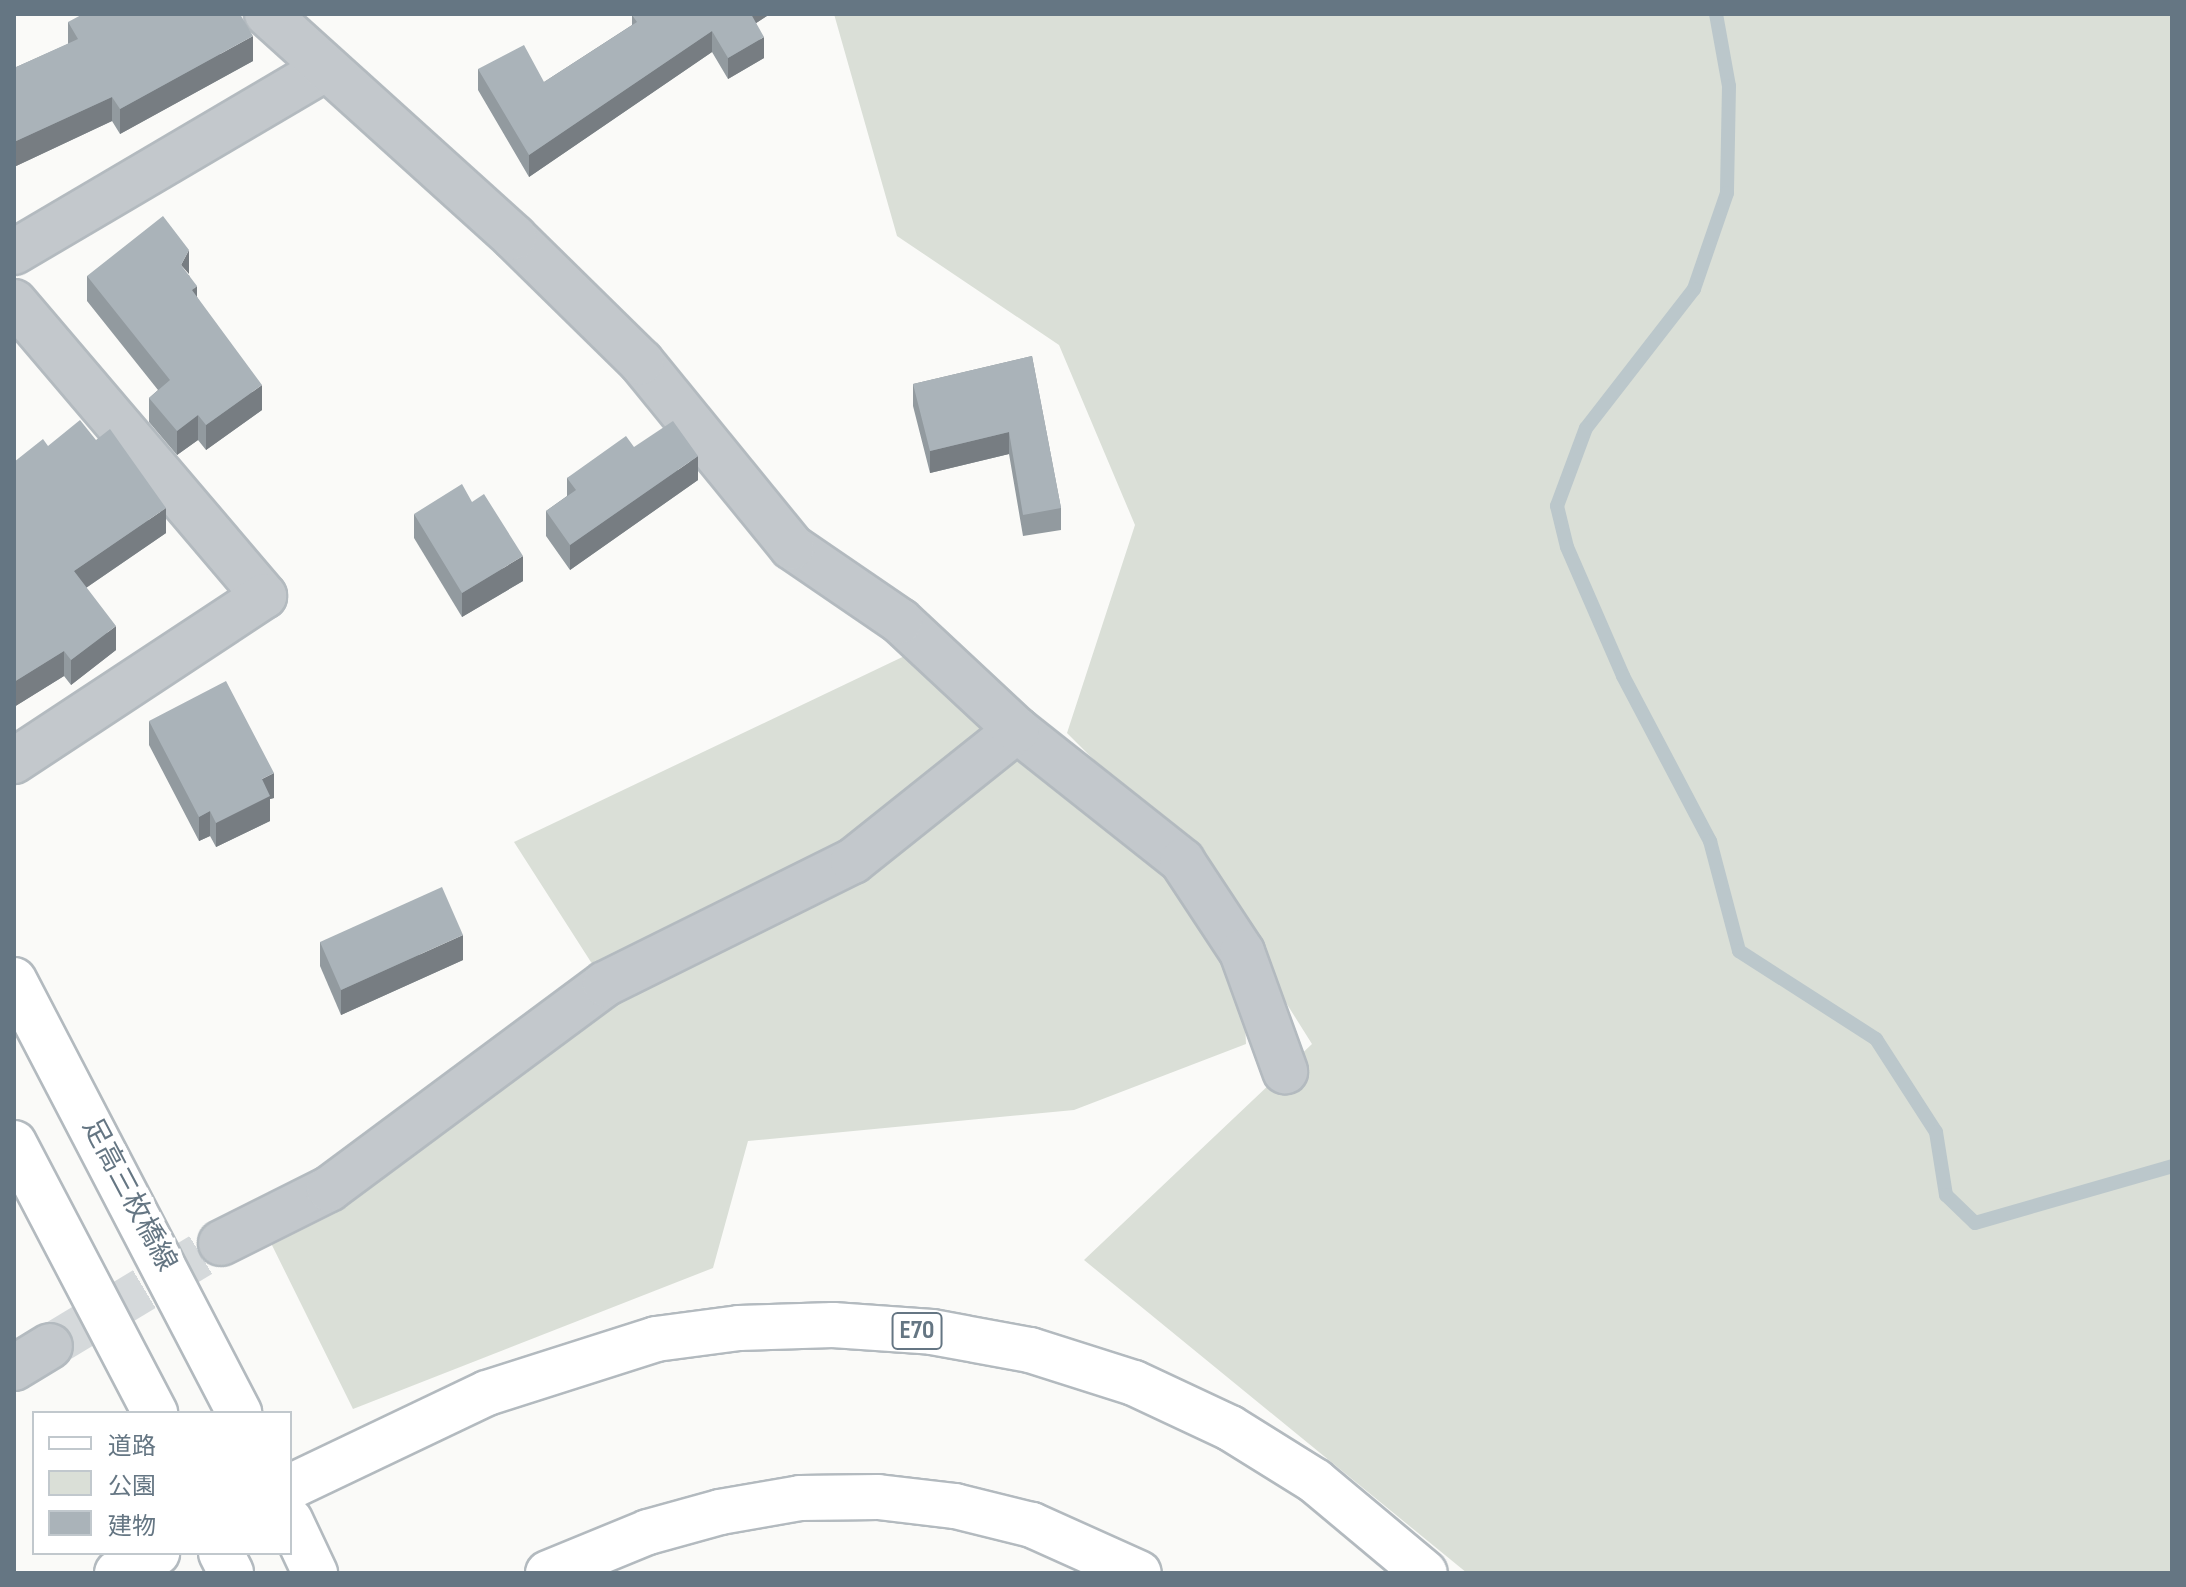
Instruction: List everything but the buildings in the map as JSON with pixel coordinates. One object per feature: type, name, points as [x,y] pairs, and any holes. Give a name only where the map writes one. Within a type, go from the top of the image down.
[{"type":"main road","name":"足高三枚橋線","points":[[14,980],[202,1336],[238,1411]]},
{"type":"main road","points":[[14,1143],[154,1411]]},
{"type":"main road","name":"E70","points":[[292,1486],[487,1393],[656,1339],[739,1328],[817,1326],[932,1332],[1030,1350],[1134,1383],[1230,1428],[1315,1481],[1425,1573]]},
{"type":"main road","points":[[548,1573],[648,1532],[720,1512],[800,1498],[878,1497],[955,1506],[1032,1525],[1139,1573]]},
{"type":"main road","points":[[292,1524],[315,1573]]},
{"type":"main road","points":[[117,1573],[153,1555]]},
{"type":"main road","points":[[222,1555],[231,1573]]},
{"type":"street","points":[[267,14],[641,362],[792,547],[900,621],[1017,730],[1182,861],[1242,952],[1285,1071]]},
{"type":"street","points":[[14,252],[326,68]]},
{"type":"street","points":[[14,302],[264,596],[14,761]]},
{"type":"street","points":[[221,1243],[329,1189],[605,984],[853,861],[1017,730]]},
{"type":"green space","points":[[834,14],[2172,14],[2172,1573],[1467,1573],[1084,1260],[1312,1044],[1200,866],[1067,733],[1135,525],[1059,345],[897,236]]},
{"type":"green space","points":[[915,651],[1194,901],[1244,1000],[1246,1044],[1074,1110],[748,1141],[713,1268],[353,1409],[261,1223],[605,984],[514,842]]},
{"type":"waterway","points":[[1716,14],[1729,86],[1727,193],[1694,289],[1586,428],[1557,506],[1567,547],[1623,676],[1710,841],[1739,951],[1876,1039],[1936,1132],[1946,1195],[1975,1223],[2172,1166]]},
{"type":"tunnel","points":[[50,1346],[221,1243]]}]
